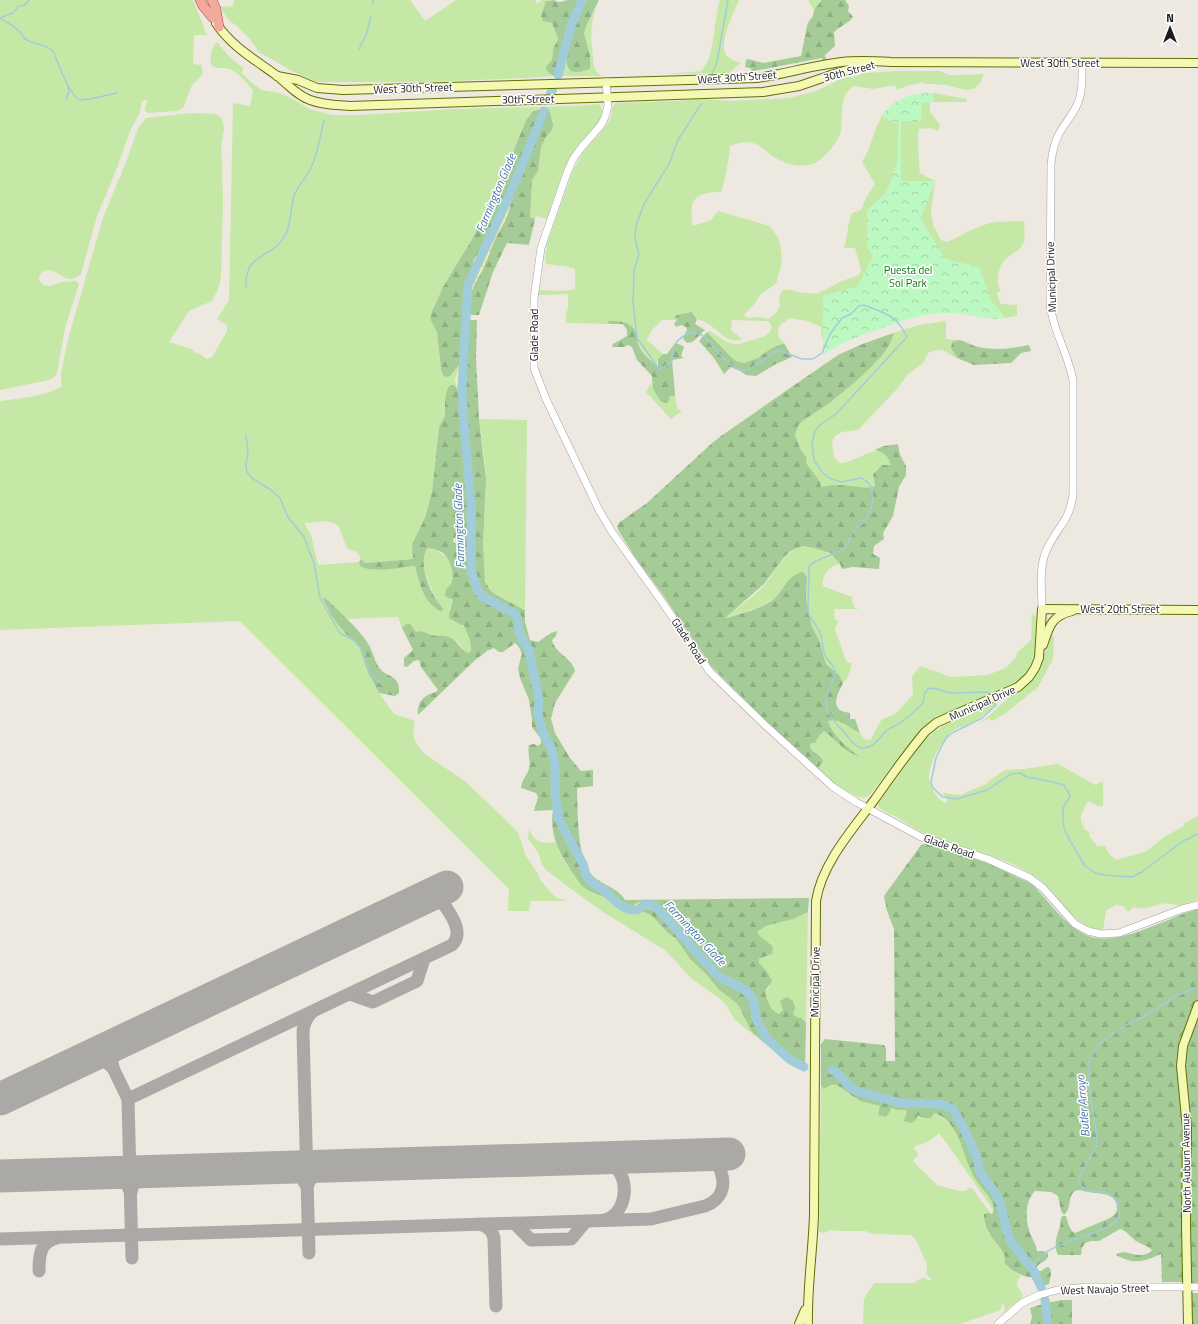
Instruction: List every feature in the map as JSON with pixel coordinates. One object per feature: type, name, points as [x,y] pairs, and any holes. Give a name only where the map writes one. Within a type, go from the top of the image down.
[{"type":"highway","points":[[200,0],[213,18]]},
{"type":"highway","points":[[212,0],[216,9],[219,27]]},
{"type":"main road","name":"30th Street","points":[[204,0],[219,27],[240,50],[277,76],[298,95],[321,104],[350,106],[763,92],[798,86],[866,64],[892,62]]},
{"type":"main road","name":"West 30th Street","points":[[277,76],[298,80],[317,88],[343,90],[756,78],[774,76],[843,62],[871,61],[1198,63]]},
{"type":"main road","name":"West 20th Street","points":[[1042,608],[1198,610]]},
{"type":"main road","name":"Municipal Drive","points":[[808,1324],[808,1279],[814,1228],[816,901],[818,891],[828,865],[868,808],[925,732],[949,717],[1018,687],[1029,677],[1039,658],[1042,608]]},
{"type":"main road","points":[[1039,658],[1052,622],[1059,616],[1077,609]]},
{"type":"main road","name":"North Auburn Avenue","points":[[1188,1324],[1187,1128],[1181,1066],[1183,1046],[1198,1005]]},
{"type":"main road","points":[[799,1324],[808,1303]]},
{"type":"street","name":"Municipal Drive","points":[[1042,608],[1044,557],[1048,546],[1068,515],[1073,494],[1074,380],[1072,370],[1053,320],[1050,302],[1051,164],[1052,151],[1057,136],[1073,112],[1079,99],[1082,88],[1082,63]]},
{"type":"street","name":"Glade Road","points":[[606,82],[608,97],[604,120],[581,148],[571,164],[541,248],[534,299],[535,372],[546,399],[612,532],[710,672],[833,787],[922,837],[988,859],[1030,878],[1044,888],[1075,924],[1088,931],[1107,935],[1120,933],[1182,909],[1198,905]]},
{"type":"street","name":"West Navajo Street","points":[[998,1324],[1022,1303],[1034,1297],[1057,1290],[1087,1287],[1198,1287]]},
{"type":"green space","points":[[0,0],[193,0],[207,35],[194,35],[193,64],[201,65],[203,71],[202,75],[192,85],[183,108],[176,111],[148,113],[145,111],[147,100],[142,101],[140,112],[130,131],[117,168],[97,216],[81,274],[72,279],[68,279],[50,270],[43,271],[40,274],[39,280],[47,286],[74,281],[79,284],[65,328],[57,373],[49,380],[0,390]]},
{"type":"green space","points":[[234,0],[410,0],[425,21],[456,0],[536,0],[536,4],[542,0],[551,0],[546,1],[541,16],[552,23],[558,39],[553,49],[552,60],[547,71],[553,76],[427,82],[316,82],[292,71],[259,52],[250,39],[236,25],[229,21],[220,7],[233,6]]},
{"type":"green space","points":[[554,0],[559,2],[579,0],[568,31],[557,70],[557,75],[553,76],[547,71],[546,67],[552,60],[553,49],[558,39],[552,23],[543,21],[541,16],[546,1]]},
{"type":"green space","points":[[585,0],[599,0],[584,33],[590,56],[590,69],[574,72],[568,66],[568,48],[574,26]]},
{"type":"green space","points":[[720,0],[739,0],[727,28],[724,51],[728,57],[741,63],[729,73],[666,74],[701,71],[706,65],[712,47]]},
{"type":"green space","points":[[808,0],[822,0],[814,10]]},
{"type":"green space","points":[[822,0],[845,0],[849,6],[848,11],[853,17],[834,32],[835,46],[825,55],[826,60],[823,60],[822,58],[749,72],[752,69],[745,67],[746,60],[748,59],[763,63],[801,56],[807,26],[813,16],[814,10]]},
{"type":"green space","points":[[597,6],[592,22],[592,43],[594,67],[601,76],[560,76],[567,54],[567,66],[574,72],[590,69],[590,56],[584,33],[586,24]]},
{"type":"green space","points":[[217,42],[228,55],[243,68],[242,73],[262,90],[279,93],[310,109],[332,115],[599,104],[602,108],[602,114],[599,121],[576,148],[569,160],[547,219],[536,216],[535,219],[530,217],[532,180],[538,171],[541,147],[546,137],[552,130],[553,124],[549,109],[538,109],[529,115],[526,119],[518,144],[493,200],[459,262],[442,289],[432,311],[430,319],[437,332],[441,369],[450,376],[460,364],[455,380],[457,388],[454,385],[445,401],[445,416],[439,427],[432,492],[425,518],[412,544],[413,559],[365,563],[358,553],[347,548],[338,525],[327,521],[304,523],[311,535],[318,565],[359,562],[360,566],[374,570],[415,566],[423,593],[430,604],[442,612],[425,571],[425,555],[428,548],[443,554],[449,561],[453,570],[450,599],[453,600],[449,611],[452,621],[462,625],[469,635],[471,650],[469,653],[462,649],[455,639],[418,631],[416,632],[404,625],[402,628],[398,617],[345,619],[329,601],[323,599],[331,615],[340,627],[347,635],[358,643],[367,670],[377,690],[394,714],[415,721],[413,731],[414,739],[421,750],[466,782],[518,832],[526,856],[538,874],[540,880],[555,897],[567,901],[530,901],[529,911],[508,911],[509,889],[240,621],[0,630],[0,401],[40,395],[62,386],[61,373],[68,339],[103,218],[138,128],[146,118],[192,113],[216,114],[222,119],[224,129],[221,148],[223,203],[221,278],[218,289],[212,301],[189,311],[169,342],[192,349],[195,353],[200,354],[207,359],[212,357],[227,331],[227,325],[217,319],[229,300],[233,103],[250,106],[253,90],[239,75],[232,70],[213,67],[211,64],[211,54],[213,47]]},
{"type":"green space","points":[[940,71],[949,75],[984,74],[977,86],[968,90],[942,85],[923,84],[924,82],[906,86],[897,90],[895,85],[873,89],[854,86],[849,90],[843,101],[840,135],[831,149],[819,161],[805,166],[788,164],[778,160],[753,143],[738,143],[730,146],[727,169],[721,192],[711,192],[697,197],[692,205],[693,226],[711,220],[718,211],[770,226],[779,239],[782,257],[777,280],[778,282],[760,295],[756,302],[744,315],[749,318],[758,317],[768,319],[776,313],[780,306],[779,298],[782,290],[817,294],[842,281],[859,275],[861,270],[855,248],[844,248],[852,213],[861,210],[867,196],[875,184],[862,162],[882,116],[899,125],[898,163],[886,193],[867,211],[873,256],[858,287],[823,296],[823,339],[821,327],[808,321],[788,318],[787,321],[781,324],[778,330],[778,336],[784,343],[770,349],[758,358],[744,363],[738,362],[732,358],[707,332],[710,331],[727,342],[739,344],[763,337],[770,332],[772,327],[769,322],[732,320],[731,330],[742,339],[732,340],[728,339],[709,324],[698,319],[694,313],[684,314],[674,320],[662,320],[652,330],[647,340],[663,354],[657,361],[658,369],[638,344],[637,334],[630,324],[566,323],[568,294],[537,295],[538,290],[563,291],[575,289],[575,269],[546,264],[545,257],[547,244],[573,170],[584,151],[610,120],[613,106],[616,103],[699,99],[729,101],[789,98],[816,91],[845,77],[853,77],[865,73]]},
{"type":"green space","points":[[933,93],[967,99],[967,102],[933,102]]},
{"type":"green space","name":"Puesta del Sol Park","points":[[933,93],[933,102],[922,103],[921,121],[901,121],[901,181],[935,181],[920,219],[945,259],[977,267],[979,266],[990,299],[1005,318],[985,318],[950,313],[924,315],[859,336],[837,346],[823,355],[823,296],[859,286],[873,256],[867,247],[867,211],[886,193],[897,163],[899,125],[882,116],[892,105],[904,98],[918,94]]},
{"type":"green space","points":[[922,102],[930,102],[930,112],[940,125],[938,131],[931,128],[919,129],[918,132],[920,173],[935,181],[901,181],[901,121]]},
{"type":"green space","points":[[543,108],[549,109],[553,124],[552,130],[546,137],[541,147],[538,171],[532,180],[530,217],[535,219],[529,245],[507,243],[493,272],[479,315],[468,315],[470,296],[474,285],[482,271],[512,199],[542,112],[524,151],[501,211],[486,242],[474,259],[473,269],[466,287],[463,342],[460,364],[450,376],[447,377],[443,375],[441,369],[437,332],[430,319],[432,311],[443,287],[471,241],[499,188],[526,120],[533,111]]},
{"type":"green space","points":[[935,181],[931,212],[933,225],[941,240],[947,242],[991,223],[1024,221],[1025,235],[1023,244],[1004,261],[998,276],[998,284],[1001,291],[997,293],[997,296],[1001,304],[1017,305],[1017,316],[1005,318],[990,299],[979,267],[945,259],[920,219]]},
{"type":"green space","points":[[692,312],[697,319],[695,324],[705,330],[689,343],[683,338],[687,330],[686,327],[681,325],[676,327],[674,324],[677,320],[674,318],[677,315]]},
{"type":"green space","points":[[468,320],[477,320],[476,358],[479,419],[486,479],[483,546],[485,581],[490,590],[496,595],[525,610],[525,622],[530,640],[538,642],[551,633],[557,631],[556,636],[552,640],[554,645],[556,649],[571,662],[575,671],[555,703],[551,719],[555,733],[570,758],[581,771],[593,770],[593,786],[577,788],[579,834],[583,858],[587,868],[593,876],[623,896],[625,900],[809,898],[808,912],[793,919],[766,926],[757,932],[773,948],[772,954],[759,959],[759,963],[766,970],[772,981],[765,991],[769,1005],[779,1014],[783,1010],[780,1001],[787,997],[793,1001],[795,1008],[793,1014],[798,1018],[802,1018],[806,1023],[805,1069],[800,1069],[763,1042],[751,1031],[739,1006],[718,989],[707,975],[691,960],[676,939],[668,933],[652,916],[642,911],[648,908],[656,912],[682,936],[715,976],[745,992],[752,1000],[755,1020],[770,1045],[801,1068],[800,1064],[770,1041],[758,1021],[755,998],[744,987],[719,975],[660,908],[639,902],[632,907],[628,907],[587,875],[583,863],[560,819],[556,795],[556,763],[541,719],[540,714],[542,700],[535,675],[531,652],[520,630],[519,617],[516,612],[486,597],[477,586],[474,571],[472,534],[473,507],[468,442],[464,414]]},
{"type":"green space","points":[[608,321],[629,324],[635,330],[639,347],[658,368],[658,359],[663,354],[667,354],[675,343],[684,347],[681,356],[684,358],[672,360],[675,394],[670,396],[668,403],[661,402],[653,389],[652,376],[637,360],[632,347],[628,345],[624,347],[612,347],[613,344],[627,336],[627,330],[623,324],[609,324]]},
{"type":"green space","points":[[946,321],[946,339],[958,340],[952,342],[951,348],[957,358],[941,350],[928,353],[923,363],[908,374],[896,390],[858,430],[842,432],[835,436],[832,441],[834,457],[840,463],[847,462],[876,451],[882,452],[887,456],[891,465],[881,466],[877,469],[873,474],[875,486],[872,487],[867,488],[828,485],[820,487],[795,435],[800,423],[831,402],[868,370],[886,351],[893,333],[919,325]]},
{"type":"green space","points":[[707,332],[732,358],[738,362],[744,363],[758,358],[770,349],[784,343],[792,357],[776,364],[756,376],[746,375],[731,367],[724,374],[714,358],[699,341]]},
{"type":"green space","points":[[893,333],[886,351],[878,360],[831,402],[800,423],[795,435],[800,448],[806,457],[807,464],[820,482],[821,487],[837,485],[867,488],[875,486],[873,474],[882,465],[891,465],[885,455],[874,450],[884,446],[898,444],[900,455],[906,466],[906,475],[899,487],[893,516],[883,533],[884,539],[874,546],[873,554],[880,558],[879,569],[853,567],[842,569],[840,564],[830,553],[803,546],[791,551],[784,557],[764,584],[725,618],[764,606],[776,597],[793,576],[803,572],[807,578],[806,597],[812,627],[819,640],[826,664],[839,675],[843,683],[836,701],[837,707],[844,712],[850,713],[850,719],[855,719],[860,733],[837,720],[828,721],[833,732],[860,757],[846,750],[824,731],[815,743],[810,745],[811,749],[820,756],[823,762],[818,768],[765,720],[712,667],[663,595],[637,560],[617,526],[620,522],[647,503],[721,436],[838,355]]},
{"type":"green space","points":[[958,340],[991,349],[1029,345],[1031,351],[1021,353],[1011,363],[974,365],[957,358],[951,348],[952,342]]},
{"type":"green space","points":[[652,382],[653,389],[661,402],[675,394],[677,408],[682,411],[671,419],[646,392]]},
{"type":"green space","points":[[450,385],[454,385],[457,388],[460,397],[469,504],[468,533],[470,573],[475,588],[481,597],[511,613],[516,619],[517,630],[528,651],[538,698],[537,713],[543,737],[549,747],[554,763],[555,795],[558,821],[582,864],[585,875],[590,883],[603,890],[612,900],[592,892],[581,885],[567,865],[556,843],[552,827],[553,810],[534,811],[538,797],[536,793],[521,788],[529,768],[529,745],[534,744],[538,746],[541,743],[541,739],[532,727],[529,700],[518,669],[522,653],[518,646],[515,643],[503,652],[499,652],[494,648],[487,651],[474,661],[418,715],[418,709],[421,701],[429,694],[438,690],[421,667],[419,660],[414,661],[407,667],[404,666],[404,658],[413,650],[402,628],[406,624],[410,624],[416,632],[418,631],[431,635],[450,637],[466,652],[469,653],[471,650],[470,640],[464,626],[453,621],[449,617],[453,600],[445,596],[446,589],[450,586],[453,577],[451,566],[443,553],[428,548],[425,552],[425,575],[432,593],[443,609],[442,612],[430,604],[423,593],[415,566],[372,570],[360,566],[359,562],[361,559],[365,563],[413,559],[412,544],[425,518],[432,492],[439,427],[445,416],[445,401],[447,390]]},
{"type":"green space","points":[[479,419],[527,420],[525,609],[505,601],[492,592],[485,579],[483,536],[486,479]]},
{"type":"green space","points":[[803,546],[824,551],[840,564],[829,569],[825,575],[823,586],[852,597],[855,608],[860,609],[834,610],[835,619],[838,621],[835,629],[846,660],[847,662],[851,663],[849,673],[843,683],[839,675],[826,664],[819,640],[812,627],[806,597],[807,578],[791,577],[775,598],[758,608],[736,614],[730,618],[724,618],[761,589],[784,558]]},
{"type":"green space","points":[[324,598],[329,601],[363,636],[381,670],[398,683],[399,693],[395,696],[379,693],[367,670],[358,643],[347,635],[340,627],[331,615],[323,599]]},
{"type":"green space","points":[[1032,614],[1036,618],[1035,655],[1030,669],[1024,677],[1015,684],[952,711],[932,722],[892,766],[870,795],[863,798],[858,797],[837,786],[818,768],[823,762],[821,756],[811,749],[810,745],[817,740],[824,731],[830,734],[839,744],[858,756],[837,736],[828,721],[834,719],[840,721],[860,733],[864,739],[870,740],[882,719],[894,715],[913,695],[912,677],[920,666],[951,677],[987,675],[1006,668],[1017,656],[1016,654],[1031,640]]},
{"type":"green space","points":[[1050,636],[1054,636],[1053,659],[1037,689],[1006,713],[992,721],[989,718],[977,725],[1009,697],[1020,691],[1033,678],[1041,665]]},
{"type":"green space","points":[[999,701],[978,718],[953,731],[941,746],[931,765],[929,776],[932,787],[940,800],[947,803],[947,798],[942,793],[960,795],[986,784],[1005,770],[1058,764],[1095,785],[1103,781],[1103,806],[1098,806],[1088,801],[1082,813],[1081,819],[1086,831],[1089,831],[1090,838],[1097,846],[1105,846],[1110,855],[1116,860],[1147,851],[1164,837],[1198,816],[1198,900],[1178,906],[1166,903],[1145,908],[1134,907],[1128,912],[1123,906],[1116,905],[1106,911],[1103,930],[1091,927],[1081,922],[1073,915],[1042,882],[1021,868],[996,857],[930,836],[879,808],[879,802],[922,743],[940,728],[958,718]]},
{"type":"green space","points":[[529,829],[533,837],[539,841],[546,843],[555,842],[563,859],[581,885],[592,893],[612,900],[614,903],[630,913],[642,911],[652,916],[668,933],[676,939],[691,960],[707,975],[718,989],[739,1006],[751,1031],[756,1035],[755,1036],[735,1020],[726,1005],[719,998],[692,979],[666,951],[600,910],[547,871],[542,864],[538,852],[528,839]]},
{"type":"green space","points":[[926,843],[987,863],[1028,882],[1034,886],[1069,924],[1082,933],[1095,938],[1124,936],[1198,909],[1198,1001],[1182,1040],[1184,1120],[1183,1282],[1162,1282],[1161,1254],[1149,1259],[1138,1261],[1128,1260],[1116,1255],[1124,1252],[1143,1255],[1152,1250],[1136,1241],[1125,1231],[1120,1229],[1099,1241],[1085,1243],[1082,1248],[1081,1255],[1058,1255],[1056,1240],[1062,1216],[1066,1216],[1070,1228],[1075,1233],[1113,1216],[1117,1211],[1116,1203],[1111,1196],[1078,1190],[1072,1194],[1067,1212],[1064,1215],[1061,1211],[1058,1196],[1051,1192],[1035,1191],[1029,1200],[1027,1222],[1037,1251],[1048,1253],[1046,1260],[1036,1268],[1038,1271],[1041,1271],[1047,1267],[1050,1268],[1051,1274],[1049,1284],[1042,1286],[1029,1260],[1019,1250],[1012,1239],[999,1192],[982,1171],[952,1107],[922,1101],[900,1101],[856,1090],[839,1074],[832,1071],[855,1091],[900,1104],[939,1105],[951,1111],[969,1145],[981,1177],[996,1198],[1005,1231],[1013,1248],[1032,1270],[1040,1288],[1031,1277],[1024,1276],[1016,1272],[1004,1262],[1004,1254],[991,1236],[984,1221],[984,1214],[992,1214],[992,1203],[973,1175],[958,1138],[953,1128],[947,1121],[934,1113],[931,1118],[923,1118],[918,1115],[916,1120],[912,1123],[904,1121],[907,1111],[892,1108],[886,1117],[878,1115],[880,1106],[860,1101],[837,1085],[832,1085],[823,1089],[821,1085],[821,1044],[825,1039],[884,1045],[886,1048],[886,1061],[895,1061],[894,929],[887,911],[884,896],[921,845]]},
{"type":"green space","points":[[808,912],[806,1023],[803,1018],[798,1018],[781,1004],[783,1010],[779,1014],[769,1005],[765,991],[769,988],[766,970],[759,963],[759,959],[772,954],[770,943],[760,938],[756,932],[766,926],[793,919]]},
{"type":"green space","points":[[1198,1011],[1198,1286],[1191,1285],[1184,1072],[1186,1045]]},
{"type":"green space","points":[[821,1085],[822,1088],[837,1085],[860,1101],[881,1106],[879,1109],[902,1109],[918,1114],[934,1112],[953,1127],[977,1182],[992,1201],[994,1211],[939,1133],[926,1143],[916,1145],[913,1149],[917,1151],[918,1155],[913,1161],[937,1185],[959,1191],[965,1191],[971,1187],[992,1215],[984,1223],[987,1231],[1004,1254],[1004,1262],[1007,1266],[1021,1276],[1017,1283],[1023,1295],[1022,1298],[1010,1307],[1003,1315],[1005,1309],[1003,1302],[1000,1310],[960,1324],[863,1324],[864,1299],[874,1283],[913,1283],[924,1277],[930,1281],[932,1279],[926,1274],[927,1265],[917,1242],[914,1237],[910,1235],[874,1234],[865,1231],[830,1230],[824,1233],[819,1232]]},
{"type":"green space","points":[[1198,1293],[1198,1324],[1191,1324],[1191,1294]]},
{"type":"green space","points":[[1061,1300],[1072,1300],[1072,1324],[1049,1324],[1047,1303]]},
{"type":"green space","points":[[1043,1304],[1046,1324],[1030,1324],[1032,1317],[1030,1308]]},
{"type":"sand","points":[[579,0],[585,0],[573,28],[560,76],[557,75],[557,70]]},
{"type":"sand","points":[[544,111],[544,117],[522,170],[506,219],[474,285],[468,308],[467,370],[464,414],[468,442],[473,507],[472,534],[474,571],[477,586],[486,597],[516,612],[519,617],[520,630],[530,648],[542,700],[540,714],[541,719],[556,763],[556,795],[560,819],[589,878],[611,893],[620,903],[632,907],[639,902],[648,901],[660,908],[719,975],[744,987],[755,998],[758,1021],[770,1041],[804,1068],[797,1066],[771,1046],[755,1020],[752,1000],[750,997],[745,992],[715,976],[682,936],[656,912],[648,908],[635,913],[627,911],[614,903],[603,890],[590,883],[585,875],[582,864],[558,821],[555,795],[554,763],[549,747],[543,737],[537,715],[538,698],[528,651],[521,639],[514,615],[481,597],[475,588],[470,573],[468,533],[469,504],[466,462],[460,397],[455,380],[460,364],[463,342],[467,283],[473,269],[474,259],[494,227],[538,118]]},
{"type":"sand","points":[[832,1069],[856,1090],[900,1101],[935,1101],[955,1109],[978,1154],[982,1171],[999,1192],[1012,1239],[1035,1270],[1042,1286],[1040,1288],[1032,1270],[1013,1248],[1005,1231],[996,1198],[981,1177],[969,1145],[951,1111],[939,1105],[902,1104],[858,1093],[848,1087],[842,1079],[831,1071]]},
{"type":"sand","points":[[1043,1300],[1047,1300],[1049,1324],[1046,1324]]},
{"type":"waterway","points":[[0,18],[12,13],[19,6],[25,5],[29,0]]},
{"type":"waterway","name":"Farmington Glade","points":[[558,75],[571,26],[582,0]]},
{"type":"waterway","points":[[712,74],[717,62],[728,0]]},
{"type":"waterway","points":[[359,49],[366,35],[371,16]]},
{"type":"waterway","points":[[1,19],[17,29],[30,42],[47,47],[53,51],[67,84],[79,100],[117,93]]},
{"type":"waterway","points":[[66,99],[69,91],[68,86]]},
{"type":"waterway","name":"Farmington Glade","points":[[550,95],[554,86]]},
{"type":"waterway","points":[[701,104],[678,140],[669,164],[644,204],[636,226],[635,239],[639,254],[634,270],[633,301],[637,338],[659,369],[672,361],[676,343],[682,337],[691,332],[702,335],[730,364],[743,370],[750,369],[778,350],[802,359],[813,359],[822,353],[830,334],[842,318],[851,314],[859,306],[864,305],[884,313],[899,324],[907,337],[836,414],[820,425],[815,431],[812,443],[814,460],[823,473],[829,478],[841,482],[862,478],[868,482],[873,497],[872,507],[868,515],[852,533],[846,546],[840,551],[809,566],[808,612],[821,633],[825,656],[835,671],[826,703],[835,722],[852,742],[860,748],[867,748],[874,744],[887,730],[903,721],[918,708],[923,703],[924,695],[928,689],[933,688],[950,693],[988,692],[990,695]]},
{"type":"waterway","name":"Farmington Glade","points":[[544,111],[508,199],[468,285],[462,387],[471,505],[471,571],[477,588],[482,596],[513,612],[517,617],[521,637],[529,650],[539,700],[538,714],[543,734],[551,747],[555,763],[555,795],[559,820],[583,864],[586,875],[591,882],[604,890],[623,907],[631,910],[637,910],[645,904],[651,904],[658,909],[718,976],[745,990],[753,999],[757,1021],[767,1039],[789,1059],[804,1067]]},
{"type":"waterway","points":[[246,287],[247,275],[254,261],[279,244],[287,232],[294,196],[313,164],[324,120]]},
{"type":"waterway","points":[[246,436],[248,451],[246,466],[247,472],[252,478],[271,490],[280,498],[288,517],[304,537],[314,563],[320,598],[340,633],[353,640],[362,649],[370,673],[380,683]]},
{"type":"waterway","points":[[993,700],[996,705],[982,718],[954,732],[947,737],[942,745],[936,758],[931,782],[933,788],[943,797],[957,799],[987,790],[1011,774],[1020,773],[1027,777],[1064,785],[1070,796],[1063,808],[1064,828],[1069,839],[1085,866],[1095,873],[1105,875],[1132,877],[1142,872],[1183,841],[1198,834]]},
{"type":"waterway","name":"Butler Arroyo","points":[[1034,1271],[1036,1262],[1044,1254],[1055,1247],[1097,1232],[1109,1226],[1117,1220],[1119,1216],[1119,1205],[1116,1199],[1109,1193],[1085,1191],[1079,1183],[1080,1177],[1096,1147],[1097,1138],[1088,1079],[1089,1062],[1095,1050],[1101,1042],[1128,1024],[1141,1018],[1178,995],[1196,988]]},
{"type":"waterway","name":"Farmington Glade","points":[[832,1070],[856,1091],[900,1103],[940,1104],[953,1109],[976,1155],[980,1172],[996,1194],[1001,1205],[1010,1240],[1034,1271],[1041,1287]]},
{"type":"waterway","name":"Farmington Glade","points":[[1045,1300],[1048,1324]]},
{"type":"taxiway","points":[[128,1099],[452,945],[456,940],[457,930],[448,910],[437,900],[424,899]]},
{"type":"taxiway","points":[[350,994],[373,1002],[417,981],[424,959]]},
{"type":"taxiway","points":[[309,1253],[303,1033],[305,1021],[312,1012]]},
{"type":"taxiway","points":[[123,1041],[113,1054],[112,1062],[113,1068],[128,1099],[132,1258]]},
{"type":"taxiway","points":[[83,1060],[100,1060],[113,1068]]},
{"type":"taxiway","points":[[0,1239],[651,1219],[705,1206],[718,1197],[723,1183],[718,1164],[712,1158],[695,1155]]},
{"type":"taxiway","points":[[589,1159],[604,1161],[616,1168],[621,1174],[623,1182],[624,1198],[621,1205],[617,1212],[604,1220]]},
{"type":"taxiway","points":[[307,1186],[313,1176],[320,1170],[340,1167]]},
{"type":"taxiway","points":[[274,1168],[294,1172],[307,1186]]},
{"type":"taxiway","points":[[131,1192],[134,1182],[139,1177],[156,1171]]},
{"type":"taxiway","points":[[97,1173],[113,1174],[121,1177],[130,1191]]},
{"type":"taxiway","points":[[514,1223],[531,1240],[571,1239],[586,1221]]},
{"type":"taxiway","points":[[480,1224],[489,1229],[494,1238],[496,1306]]},
{"type":"taxiway","points":[[39,1271],[39,1260],[44,1246],[51,1240],[57,1238]]},
{"type":"runway","points":[[0,1099],[447,887]]},
{"type":"runway","points":[[0,1176],[729,1154]]}]
